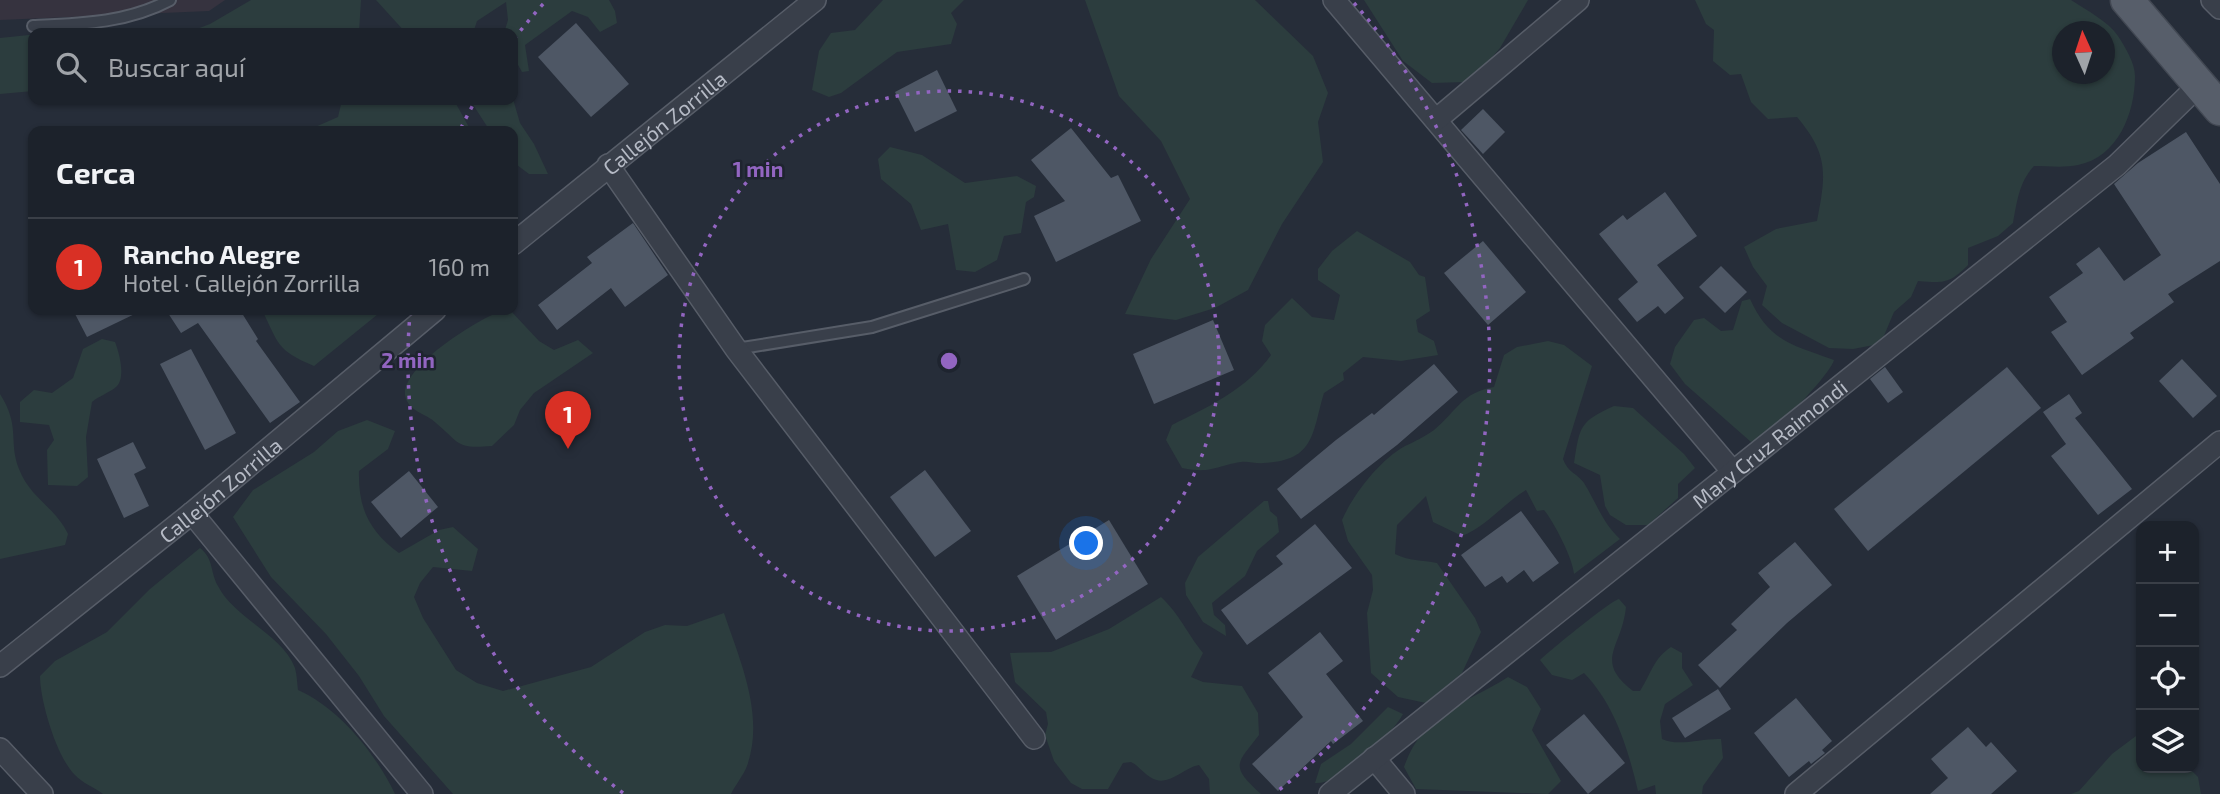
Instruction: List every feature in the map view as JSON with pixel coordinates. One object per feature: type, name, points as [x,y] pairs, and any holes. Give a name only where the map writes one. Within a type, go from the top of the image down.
[{"type":"main road","points":[[2127,0],[2220,109]]},
{"type":"street","name":"Callejón Zorrilla","points":[[518,240],[608,164],[815,0]]},
{"type":"street","points":[[1334,0],[1733,472]]},
{"type":"street","points":[[1436,120],[1578,0]]},
{"type":"street","points":[[2212,0],[2220,8]]},
{"type":"street","name":"Mary Cruz Raimondi","points":[[1330,794],[2117,165],[2199,85]]},
{"type":"street","points":[[608,164],[736,349],[1034,738]]},
{"type":"street","name":"Callejón Zorrilla","points":[[0,666],[192,513],[429,315]]},
{"type":"street","points":[[1796,794],[2220,442]]},
{"type":"street","points":[[192,513],[422,794]]},
{"type":"street","points":[[0,749],[42,794]]},
{"type":"street","points":[[1374,758],[1404,794]]},
{"type":"lane","points":[[33,26],[99,24],[151,10],[170,0]]},
{"type":"lane","points":[[736,349],[873,327],[1024,279]]},
{"type":"shaded area","points":[[0,0],[225,0],[209,11],[0,20]]},
{"type":"shaded area","points":[[251,0],[361,0],[359,28],[199,28]]},
{"type":"shaded area","points":[[376,0],[609,0],[617,23],[600,32],[588,17],[572,11],[525,45],[529,71],[522,72],[518,65],[518,28],[506,28],[508,20],[506,2],[477,21],[475,28],[401,28]]},
{"type":"shaded area","points":[[883,0],[964,0],[951,13],[957,24],[951,44],[897,52],[841,93],[829,97],[812,90],[819,51],[831,33],[855,30]]},
{"type":"shaded area","points":[[1085,0],[1255,0],[1313,56],[1328,93],[1318,122],[1323,162],[1282,224],[1248,290],[1215,308],[1176,320],[1125,314],[1151,259],[1190,199],[1161,141],[1119,96]]},
{"type":"shaded area","points":[[1364,0],[1528,0],[1500,48],[1481,70],[1466,82],[1432,83],[1403,61]]},
{"type":"shaded area","points":[[1695,0],[2071,0],[2103,21],[2052,21],[2052,84],[2115,84],[2115,32],[2133,66],[2135,76],[2132,104],[2122,131],[2104,153],[2078,165],[2034,166],[2022,186],[2013,223],[1998,236],[1968,248],[1968,265],[1951,279],[1918,281],[1911,297],[1894,312],[1883,338],[1874,345],[1853,349],[1829,348],[1782,323],[1762,305],[1767,286],[1753,267],[1744,247],[1776,229],[1817,221],[1823,177],[1820,154],[1797,117],[1768,119],[1751,102],[1741,74],[1730,75],[1713,61],[1714,30],[1706,24]]},
{"type":"shaded area","points":[[28,35],[28,91],[0,94],[0,38]]},
{"type":"shaded area","points":[[341,105],[457,105],[468,126],[317,126],[338,117]]},
{"type":"shaded area","points":[[473,105],[515,105],[520,123],[534,144],[548,174],[529,174],[518,166],[518,126],[487,126]]},
{"type":"shaded area","points":[[890,147],[922,155],[965,183],[1017,176],[1036,186],[1034,197],[1026,202],[1021,233],[1004,236],[997,260],[975,272],[956,270],[948,224],[921,230],[911,204],[881,179],[878,159]]},
{"type":"shaded area","points":[[1357,231],[1410,262],[1419,275],[1425,277],[1430,311],[1416,320],[1418,332],[1434,341],[1438,355],[1401,361],[1363,357],[1343,373],[1344,380],[1324,393],[1309,442],[1293,457],[1263,463],[1241,462],[1207,470],[1182,468],[1166,440],[1172,425],[1226,396],[1261,367],[1271,355],[1262,341],[1265,325],[1292,298],[1312,317],[1334,320],[1340,295],[1318,280],[1318,269],[1332,251]]},
{"type":"shaded area","points":[[1750,299],[1765,324],[1783,340],[1834,360],[1814,388],[1766,440],[1751,442],[1685,384],[1670,364],[1675,347],[1694,320],[1704,318],[1721,331],[1733,330],[1742,301]]},
{"type":"shaded area","points":[[264,315],[377,315],[314,366],[285,350]]},
{"type":"shaded area","points":[[492,315],[515,315],[539,341],[554,350],[578,340],[593,353],[534,393],[520,410],[514,425],[492,446],[472,447],[460,444],[432,420],[418,412],[410,405],[405,395],[407,383],[428,357]]},
{"type":"shaded area","points":[[102,339],[115,342],[120,358],[121,377],[117,386],[92,402],[86,437],[88,477],[77,486],[48,485],[47,450],[54,440],[49,425],[20,422],[20,402],[34,390],[52,393],[73,378],[83,349]]},
{"type":"shaded area","points":[[1548,341],[1564,345],[1592,366],[1563,459],[1568,468],[1584,483],[1604,519],[1620,539],[1574,574],[1567,550],[1553,523],[1544,510],[1537,511],[1526,490],[1479,527],[1462,536],[1433,522],[1426,496],[1397,525],[1395,554],[1437,563],[1475,618],[1481,632],[1462,673],[1426,703],[1398,697],[1371,673],[1367,613],[1373,590],[1372,575],[1348,541],[1342,520],[1361,488],[1386,460],[1434,430],[1474,393],[1494,387],[1504,355],[1517,347]]},
{"type":"shaded area","points":[[0,394],[10,416],[19,469],[30,488],[57,517],[68,534],[65,545],[0,559]]},
{"type":"shaded area","points":[[1614,406],[1633,408],[1684,454],[1695,468],[1678,484],[1678,498],[1648,525],[1626,525],[1610,515],[1605,506],[1600,475],[1574,463],[1583,427],[1594,416]]},
{"type":"shaded area","points":[[367,420],[395,431],[388,449],[359,471],[363,507],[367,518],[380,536],[399,553],[439,530],[453,527],[478,549],[472,571],[433,567],[420,583],[414,597],[423,618],[456,670],[477,683],[503,691],[591,667],[645,632],[665,625],[687,626],[724,613],[748,688],[753,727],[747,766],[731,794],[453,794],[384,716],[359,676],[326,634],[271,577],[233,517],[253,490],[314,452],[338,431]]},
{"type":"shaded area","points":[[1264,501],[1268,501],[1270,511],[1277,517],[1279,532],[1257,551],[1245,576],[1212,603],[1214,615],[1225,625],[1226,636],[1203,622],[1186,595],[1185,583],[1198,557]]},
{"type":"shaded area","points":[[200,548],[208,557],[218,586],[226,598],[289,656],[295,668],[298,690],[342,720],[378,763],[395,794],[103,794],[81,780],[68,767],[51,728],[40,676],[55,661],[107,632],[150,589]]},
{"type":"shaded area","points":[[1161,597],[1203,653],[1191,677],[1203,682],[1242,686],[1258,713],[1259,735],[1240,764],[1244,777],[1261,794],[1210,794],[1209,779],[1199,765],[1163,781],[1150,777],[1131,762],[1123,763],[1108,789],[1082,789],[1071,783],[1054,761],[1045,735],[1048,724],[1046,712],[1015,682],[1010,653],[1051,652],[1109,629]]},
{"type":"shaded area","points":[[1619,599],[1626,607],[1612,662],[1614,671],[1621,680],[1633,691],[1640,691],[1656,662],[1671,647],[1682,653],[1682,668],[1693,685],[1665,704],[1660,721],[1662,739],[1683,742],[1721,739],[1723,758],[1703,786],[1702,794],[1656,794],[1655,785],[1638,791],[1619,728],[1595,686],[1584,673],[1572,680],[1552,675],[1540,660]]},
{"type":"shaded area","points":[[1508,677],[1527,687],[1541,709],[1532,730],[1561,781],[1548,794],[1416,789],[1404,767],[1422,734],[1447,712]]},
{"type":"shaded area","points":[[1388,707],[1403,714],[1377,746],[1338,776],[1326,782],[1315,783],[1321,764],[1351,744]]},
{"type":"shaded area","points":[[2136,736],[2136,773],[2194,773],[2198,777],[2201,794],[2071,794],[2079,791],[2112,754]]},
{"type":"building","points":[[576,23],[629,84],[591,117],[538,57]]},
{"type":"building","points":[[937,70],[957,111],[915,132],[895,92]]},
{"type":"building","points":[[1483,109],[1505,132],[1483,154],[1461,130]]},
{"type":"building","points":[[1071,128],[1111,178],[1118,175],[1141,221],[1056,262],[1034,216],[1065,201],[1031,160]]},
{"type":"building","points":[[2186,132],[2220,184],[2220,261],[2168,294],[2174,302],[2130,333],[2134,338],[2082,375],[2051,332],[2067,322],[2049,297],[2083,273],[2076,264],[2099,247],[2124,281],[2161,255],[2114,184],[2138,163]]},
{"type":"building","points":[[1665,192],[1697,236],[1657,265],[1684,298],[1665,314],[1658,306],[1637,322],[1618,299],[1638,282],[1599,234],[1623,215],[1627,220]]},
{"type":"building","points":[[633,223],[668,275],[625,307],[611,288],[557,330],[538,305],[592,263],[587,257]]},
{"type":"building","points":[[1483,241],[1526,292],[1488,325],[1444,273]]},
{"type":"building","points":[[1721,266],[1747,292],[1725,313],[1699,287]]},
{"type":"building","points":[[76,315],[133,315],[87,337]]},
{"type":"building","points":[[169,315],[243,315],[258,339],[256,341],[300,402],[270,423],[198,323],[181,333]]},
{"type":"building","points":[[1213,320],[1234,370],[1154,404],[1133,354]]},
{"type":"building","points":[[191,349],[236,433],[205,450],[160,364]]},
{"type":"building","points":[[2182,359],[2217,396],[2193,418],[2159,381]]},
{"type":"building","points":[[1434,364],[1458,392],[1397,445],[1301,519],[1277,489],[1336,440],[1372,413],[1374,415]]},
{"type":"building","points":[[1885,367],[1903,392],[1888,403],[1870,379]]},
{"type":"building","points":[[2007,367],[2041,408],[1868,551],[1834,509]]},
{"type":"building","points":[[2069,394],[2082,413],[2075,418],[2132,489],[2098,515],[2051,456],[2066,444],[2043,412]]},
{"type":"building","points":[[133,442],[146,468],[134,474],[149,506],[124,518],[97,459]]},
{"type":"building","points":[[925,470],[971,531],[935,557],[890,497]]},
{"type":"building","points":[[409,471],[438,507],[401,538],[371,502]]},
{"type":"building","points":[[1521,511],[1559,563],[1533,582],[1524,570],[1507,583],[1502,576],[1485,587],[1461,555]]},
{"type":"building","points":[[1109,520],[1148,584],[1056,640],[1017,576]]},
{"type":"building","points":[[1315,524],[1352,568],[1247,645],[1221,610],[1283,564],[1276,556]]},
{"type":"building","points":[[1795,542],[1832,585],[1787,623],[1720,688],[1698,665],[1737,630],[1731,624],[1770,587],[1758,573]]},
{"type":"building","points":[[1320,632],[1343,661],[1326,674],[1363,721],[1333,744],[1331,741],[1278,791],[1252,764],[1303,717],[1268,673]]},
{"type":"building","points":[[1718,689],[1731,709],[1685,738],[1672,718]]},
{"type":"building","points":[[1796,698],[1832,741],[1822,750],[1825,753],[1811,764],[1809,761],[1789,777],[1754,733]]},
{"type":"building","points":[[1584,714],[1625,763],[1588,794],[1546,745]]},
{"type":"building","points":[[1968,727],[1986,747],[1991,742],[2017,771],[1991,794],[1930,794],[1948,778],[1931,759]]},
{"type":"place","name":"Rancho Alegre","points":[[568,449]]}]
